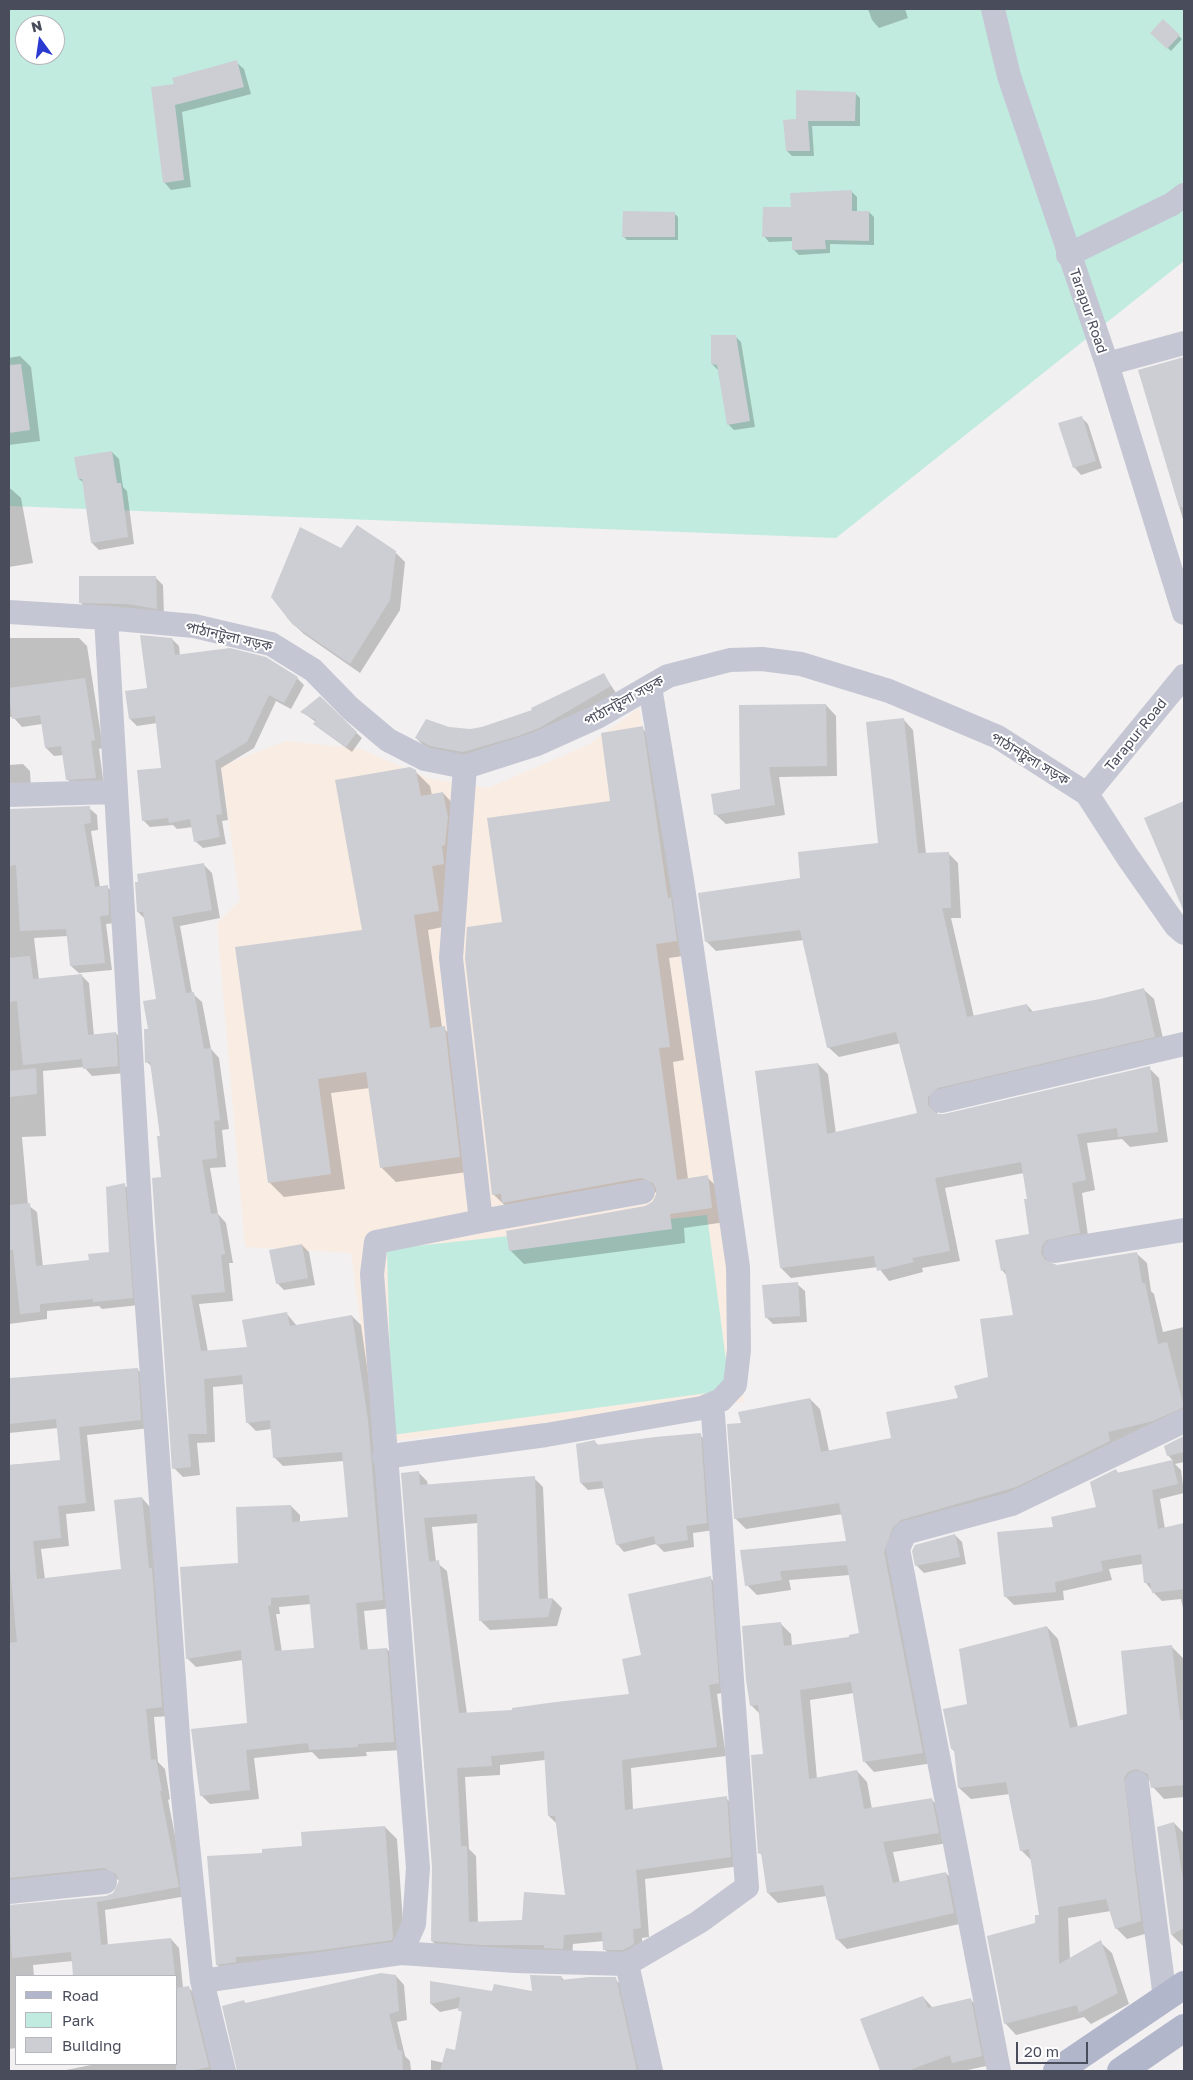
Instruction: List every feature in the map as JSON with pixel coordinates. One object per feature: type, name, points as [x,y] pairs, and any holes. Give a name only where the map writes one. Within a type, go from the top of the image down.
[{"type":"main road","points":[[1057,2071],[1175,1992]]},
{"type":"main road","points":[[1121,2071],[1184,2028]]},
{"type":"street","name":"Tarapur Road","points":[[993,9],[1009,76],[1068,255],[1179,576],[1184,614]]},
{"type":"street","points":[[1068,255],[1172,204],[1184,195]]},
{"type":"street","points":[[1107,364],[1184,343]]},
{"type":"street","name":"পাঠানটুলা সড়ক","points":[[9,612],[194,626],[270,644],[314,670],[350,708],[388,740],[425,759],[465,767],[537,744],[597,717],[668,676],[730,660],[762,659],[801,664],[888,691],[998,737],[1088,794],[1132,864],[1176,926],[1184,933]]},
{"type":"street","points":[[106,618],[141,1224],[181,1777],[202,1981],[224,2071]]},
{"type":"street","name":"Tarapur Road","points":[[1088,794],[1184,676]]},
{"type":"street","points":[[384,1457],[546,1435],[702,1408],[721,1400],[735,1385],[739,1350],[738,1268],[682,880],[650,687]]},
{"type":"street","points":[[465,767],[451,958],[481,1220]]},
{"type":"street","points":[[9,796],[116,792]]},
{"type":"street","points":[[941,1100],[1184,1044]]},
{"type":"street","points":[[401,1953],[414,1924],[418,1868],[384,1457],[372,1274],[376,1242],[481,1220],[643,1192]]},
{"type":"street","points":[[1055,1251],[1184,1230]]},
{"type":"street","points":[[202,1981],[364,1956],[401,1953],[515,1961],[627,1964],[699,1922],[747,1887],[713,1415]]},
{"type":"street","points":[[999,2071],[898,1549],[905,1533],[1012,1504],[1184,1421]]},
{"type":"street","points":[[1137,1783],[1175,1992]]},
{"type":"street","points":[[9,1892],[105,1882]]},
{"type":"street","points":[[627,1964],[651,2071]]},
{"type":"shaded area","points":[[639,708],[708,1129],[744,1402],[376,1443],[351,1253],[245,1247],[217,923],[240,901],[221,766],[286,741],[361,749],[427,778],[488,788],[588,745]]},
{"type":"green space","points":[[9,9],[1184,9],[1184,261],[836,538],[9,506]]},
{"type":"green space","points":[[707,1215],[727,1368],[722,1386],[708,1393],[392,1435],[387,1249]]},
{"type":"building","points":[[1163,19],[1180,35],[1167,49],[1150,33]]},
{"type":"building","points":[[237,60],[244,87],[175,105],[184,180],[163,183],[151,87],[174,84],[172,78]]},
{"type":"building","points":[[796,90],[856,92],[855,121],[808,121],[810,151],[786,151],[783,120],[796,119]]},
{"type":"building","points":[[852,190],[852,211],[869,211],[869,241],[825,240],[826,249],[792,250],[792,237],[762,237],[763,207],[791,207],[790,193]]},
{"type":"building","points":[[623,211],[675,212],[675,237],[622,237]]},
{"type":"building","points":[[711,335],[736,335],[750,421],[727,425],[717,365],[711,364]]},
{"type":"building","points":[[1184,357],[1184,507],[1179,507],[1138,370]]},
{"type":"building","points":[[21,364],[30,430],[9,433],[9,365]]},
{"type":"building","points":[[1082,416],[1096,461],[1073,468],[1058,423]]},
{"type":"building","points":[[112,451],[117,483],[121,483],[128,537],[91,543],[82,479],[78,479],[74,457]]},
{"type":"building","points":[[357,525],[396,551],[390,600],[350,664],[292,624],[271,597],[300,527],[341,548]]},
{"type":"building","points":[[79,576],[156,576],[157,609],[128,604],[79,603]]},
{"type":"building","points":[[140,635],[172,638],[175,655],[230,648],[266,657],[298,677],[284,703],[269,695],[247,742],[215,761],[222,814],[216,815],[220,837],[194,842],[190,819],[169,823],[168,818],[142,821],[137,770],[161,768],[155,716],[129,719],[125,691],[147,688]]},
{"type":"building","points":[[604,673],[611,686],[539,728],[518,736],[463,752],[430,746],[415,738],[426,719],[449,727],[470,729],[482,727],[532,710],[531,708]]},
{"type":"building","points":[[85,678],[95,740],[91,741],[96,778],[66,780],[61,746],[45,748],[40,715],[12,719],[9,688]]},
{"type":"building","points":[[320,696],[357,732],[346,747],[313,724],[316,720],[300,712]]},
{"type":"building","points":[[826,704],[827,766],[769,767],[775,805],[714,815],[711,794],[740,789],[739,705]]},
{"type":"building","points":[[904,718],[918,853],[949,852],[951,908],[942,908],[967,1017],[1027,1004],[1029,1012],[1100,999],[1144,988],[1155,1037],[938,1088],[928,1097],[928,1105],[937,1114],[944,1114],[1150,1066],[1158,1132],[1118,1137],[1117,1128],[1077,1134],[1086,1180],[1072,1183],[1080,1233],[1047,1240],[1042,1246],[1041,1253],[1045,1260],[1057,1265],[1137,1252],[1142,1283],[1145,1283],[1158,1344],[1167,1342],[1184,1407],[1153,1421],[1108,1432],[1110,1441],[1016,1487],[901,1520],[893,1527],[884,1552],[923,1753],[863,1762],[851,1682],[800,1690],[809,1779],[857,1770],[864,1809],[932,1798],[939,1833],[883,1842],[893,1883],[946,1872],[954,1913],[836,1940],[823,1885],[767,1893],[761,1853],[758,1854],[751,1755],[763,1754],[758,1705],[750,1706],[742,1626],[781,1622],[784,1646],[849,1637],[849,1635],[859,1633],[847,1565],[780,1571],[782,1580],[745,1586],[740,1550],[846,1541],[839,1503],[734,1519],[727,1424],[741,1423],[738,1412],[810,1398],[821,1452],[891,1438],[886,1412],[958,1398],[954,1386],[988,1377],[980,1319],[1013,1315],[1005,1270],[1001,1271],[995,1240],[1029,1234],[1024,1199],[1027,1199],[1021,1162],[935,1178],[950,1251],[912,1258],[914,1262],[877,1271],[874,1256],[780,1268],[755,1071],[818,1063],[827,1134],[917,1113],[896,1032],[827,1048],[800,930],[705,942],[698,893],[800,878],[798,852],[878,843],[866,722]]},
{"type":"building","points":[[643,726],[668,898],[671,897],[677,941],[656,944],[670,1047],[659,1048],[677,1180],[708,1175],[712,1208],[670,1214],[672,1229],[509,1251],[506,1231],[645,1206],[652,1202],[656,1196],[656,1189],[653,1183],[641,1178],[502,1203],[501,1194],[492,1195],[465,958],[467,927],[502,922],[487,818],[610,801],[601,733]]},
{"type":"building","points":[[410,767],[416,770],[421,796],[443,792],[448,817],[445,845],[442,846],[444,864],[432,866],[439,911],[414,915],[430,1028],[445,1026],[460,1157],[380,1168],[366,1072],[318,1079],[331,1174],[268,1183],[235,947],[362,930],[335,780]]},
{"type":"building","points":[[1184,801],[1184,912],[1144,818]]},
{"type":"building","points":[[90,806],[91,823],[84,824],[95,887],[108,885],[109,915],[100,916],[105,963],[70,966],[66,929],[20,931],[16,865],[9,866],[9,809]]},
{"type":"building","points":[[204,863],[212,910],[172,917],[186,993],[194,992],[204,1049],[211,1048],[220,1120],[214,1121],[217,1158],[202,1160],[211,1214],[218,1213],[225,1254],[221,1255],[225,1292],[191,1295],[201,1351],[247,1347],[242,1320],[287,1312],[290,1326],[352,1315],[368,1420],[383,1600],[356,1603],[360,1650],[387,1648],[394,1742],[358,1744],[358,1747],[309,1750],[308,1743],[246,1750],[250,1790],[200,1796],[191,1729],[247,1723],[241,1650],[186,1659],[180,1567],[238,1563],[236,1507],[291,1505],[292,1522],[348,1517],[342,1452],[273,1458],[270,1420],[246,1423],[242,1375],[204,1379],[207,1434],[188,1434],[191,1467],[172,1469],[152,1178],[161,1177],[157,1136],[160,1136],[150,1062],[145,1063],[144,1029],[148,1029],[143,1001],[156,999],[143,912],[137,912],[135,882],[138,882],[137,874]],"holes":[[[309,1595],[314,1648],[275,1651],[268,1606],[271,1605],[271,1598]]]},
{"type":"building","points":[[30,956],[33,979],[82,974],[88,1035],[116,1032],[118,1066],[83,1069],[82,1059],[23,1065],[17,1001],[9,1002],[9,958]]},
{"type":"building","points":[[36,1068],[37,1094],[9,1097],[9,1071]]},
{"type":"building","points":[[125,1183],[133,1298],[93,1302],[93,1299],[40,1304],[40,1312],[20,1314],[13,1250],[9,1250],[9,1205],[30,1203],[36,1266],[89,1260],[88,1254],[109,1252],[106,1187]]},
{"type":"building","points":[[302,1244],[308,1278],[276,1284],[269,1250]]},
{"type":"building","points":[[798,1282],[800,1316],[765,1318],[762,1285]]},
{"type":"building","points":[[138,1368],[141,1420],[79,1427],[86,1503],[58,1506],[61,1538],[33,1541],[37,1579],[121,1569],[114,1500],[142,1497],[149,1568],[152,1568],[162,1707],[146,1709],[151,1760],[156,1759],[162,1791],[160,1791],[179,1887],[97,1902],[101,1945],[171,1938],[175,1975],[73,1975],[71,1952],[12,1958],[9,1905],[106,1896],[113,1893],[119,1881],[116,1874],[104,1868],[9,1878],[9,1643],[17,1642],[9,1557],[9,1465],[60,1460],[56,1419],[9,1424],[9,1378]]},
{"type":"building","points":[[701,1433],[707,1523],[686,1526],[688,1540],[656,1545],[654,1536],[616,1545],[602,1481],[580,1483],[576,1444],[595,1440],[596,1445]]},
{"type":"building","points":[[1184,1436],[1184,1452],[1167,1456],[1164,1446]]},
{"type":"building","points":[[1172,1460],[1178,1484],[1152,1490],[1158,1529],[1184,1523],[1184,1589],[1152,1593],[1150,1583],[1144,1583],[1141,1554],[1101,1561],[1103,1571],[1055,1582],[1056,1592],[1004,1597],[997,1532],[1053,1527],[1051,1517],[1096,1507],[1090,1482],[1116,1469],[1117,1473]]},
{"type":"building","points":[[419,1471],[420,1485],[535,1476],[539,1599],[553,1598],[548,1617],[479,1621],[477,1514],[424,1518],[429,1562],[439,1560],[459,1713],[512,1710],[512,1708],[629,1694],[622,1659],[641,1655],[628,1594],[711,1576],[719,1683],[709,1685],[717,1747],[622,1760],[625,1810],[727,1796],[731,1857],[636,1870],[641,1928],[633,1929],[634,1944],[623,1950],[603,1950],[602,1932],[564,1935],[563,1949],[544,1948],[544,1945],[481,1945],[431,1941],[432,1867],[401,1473]],"holes":[[[544,1751],[548,1816],[555,1816],[565,1895],[524,1892],[522,1920],[469,1922],[467,1846],[461,1846],[457,1768],[492,1766],[491,1756]]]},
{"type":"building","points":[[955,1534],[960,1557],[915,1566],[912,1551],[915,1545]]},
{"type":"building","points":[[1047,1626],[1070,1728],[1127,1714],[1121,1651],[1172,1645],[1180,1720],[1184,1720],[1184,1785],[1151,1788],[1148,1774],[1136,1769],[1128,1772],[1124,1778],[1141,1921],[1115,1929],[1106,1899],[1058,1907],[1059,1964],[1101,1940],[1118,1993],[1079,2013],[1077,2005],[1004,2024],[987,1936],[1035,1923],[1035,1915],[1039,1915],[1029,1849],[1020,1851],[1006,1782],[958,1788],[954,1749],[951,1749],[943,1709],[967,1704],[959,1649]]},
{"type":"building","points":[[1174,1822],[1184,1886],[1184,1928],[1171,1935],[1157,1827]]},
{"type":"building","points":[[385,1826],[392,1940],[314,1951],[236,1957],[236,1962],[216,1965],[207,1856],[262,1853],[262,1849],[302,1846],[301,1832]]},
{"type":"building","points":[[381,1973],[396,1975],[399,2011],[389,2014],[398,2050],[402,2051],[403,2071],[237,2071],[222,2006],[244,2000],[245,2003]]},
{"type":"building","points":[[530,1975],[562,1976],[561,1980],[616,1977],[637,2071],[440,2071],[446,2048],[455,2050],[462,2011],[458,2011],[460,1997],[430,2004],[430,1981],[492,1991],[494,1984],[532,1991]]},
{"type":"building","points":[[189,1986],[209,2067],[191,2071],[176,2071],[176,2065],[178,2065],[178,1988]]},
{"type":"building","points":[[923,1996],[928,2008],[971,1998],[982,2056],[952,2063],[950,2055],[907,2071],[880,2071],[860,2019]]}]
